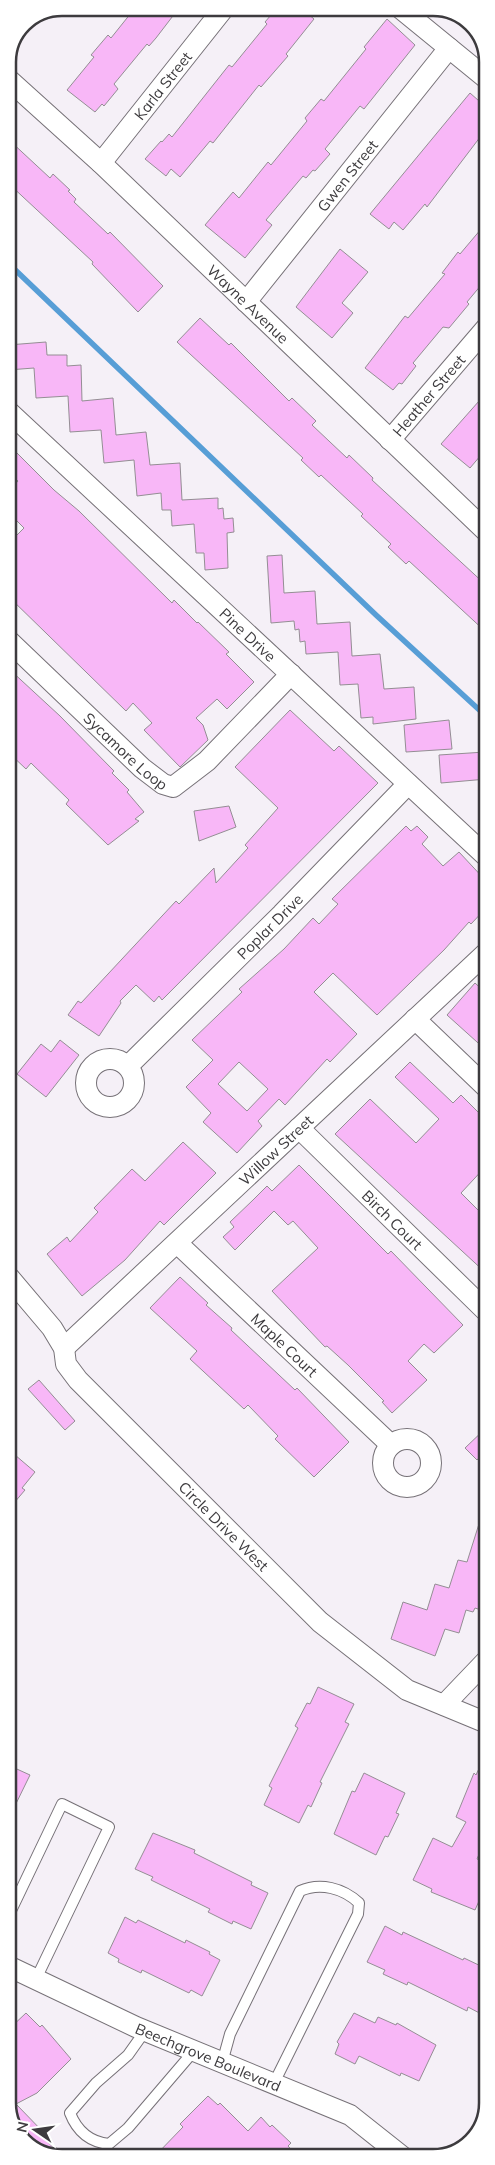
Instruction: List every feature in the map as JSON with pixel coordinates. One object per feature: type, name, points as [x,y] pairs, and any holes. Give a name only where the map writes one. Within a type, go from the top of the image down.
[{"type":"street","name":"Karla Street","points":[[101,163],[218,16]]},
{"type":"street","points":[[410,16],[479,73]]},
{"type":"street","name":"Gwen Street","points":[[246,302],[449,48]]},
{"type":"street","name":"Wayne Avenue","points":[[16,86],[101,163],[479,524]]},
{"type":"street","name":"Heather Street","points":[[390,440],[479,336]]},
{"type":"street","name":"Pine Drive","points":[[16,418],[479,850]]},
{"type":"street","name":"Sycamore Loop","points":[[16,648],[142,768],[163,784],[172,787],[207,761],[291,674]]},
{"type":"street","name":"Poplar Drive","points":[[128,1066],[289,907],[408,784]]},
{"type":"street","name":"Willow Street","points":[[64,1348],[479,959]]},
{"type":"street","points":[[415,1019],[479,1080]]},
{"type":"street","name":"Birch Court","points":[[299,1128],[479,1304]]},
{"type":"street","name":"Maple Court","points":[[177,1243],[391,1445]]},
{"type":"street","name":"Circle Drive West","points":[[16,1285],[52,1328],[64,1348],[66,1364],[78,1380],[320,1622],[407,1690],[479,1720]]},
{"type":"street","points":[[444,1705],[479,1668]]},
{"type":"street","name":"Beechgrove Boulevard","points":[[16,1970],[144,2031],[350,2115],[394,2149]]},
{"type":"lane","points":[[16,1900],[62,1804],[109,1827],[36,1979]]},
{"type":"lane","points":[[222,2063],[230,2034],[300,1891],[309,1887],[319,1886],[342,1891],[359,1903],[358,1914],[274,2083]]},
{"type":"lane","points":[[144,2031],[128,2056],[96,2083],[70,2113],[74,2124],[84,2134],[98,2142],[109,2144],[128,2128],[193,2052]]},
{"type":"building","points":[[129,16],[173,16],[156,38],[149,46],[147,44],[114,84],[118,89],[104,106],[102,104],[95,112],[67,90],[94,57],[91,55],[108,35],[111,38]]},
{"type":"building","points":[[270,16],[310,16],[314,19],[286,54],[288,56],[261,87],[259,85],[213,143],[210,141],[180,177],[171,169],[166,176],[145,159],[169,134],[172,137],[229,65],[232,67],[267,24],[265,22]]},
{"type":"building","points":[[387,19],[415,45],[364,109],[360,106],[325,149],[330,154],[315,171],[313,170],[306,178],[303,176],[266,220],[272,225],[245,258],[205,225],[233,192],[239,198],[268,162],[271,165],[307,121],[305,118],[321,99],[324,101],[366,49],[364,47]]},
{"type":"building","points":[[470,93],[479,101],[479,139],[427,207],[425,204],[403,230],[394,222],[389,229],[370,214]]},
{"type":"building","points":[[16,146],[50,178],[53,174],[70,190],[68,191],[76,199],[74,202],[108,234],[110,232],[163,286],[138,312],[92,264],[93,262],[16,190]]},
{"type":"building","points":[[479,231],[479,288],[467,302],[469,304],[449,328],[443,327],[413,363],[416,366],[402,384],[399,383],[393,390],[365,368],[405,316],[408,318],[445,274],[442,273],[458,252],[460,254]]},
{"type":"building","points":[[340,249],[368,272],[342,303],[353,313],[332,338],[296,307]]},
{"type":"building","points":[[200,318],[229,345],[231,343],[289,401],[292,398],[316,421],[312,425],[347,458],[349,455],[373,478],[372,480],[479,579],[479,626],[409,561],[406,564],[388,547],[391,544],[361,516],[363,514],[321,475],[319,477],[301,460],[303,458],[177,342]]},
{"type":"building","points":[[46,342],[47,355],[67,355],[67,366],[81,365],[82,401],[113,398],[116,435],[146,432],[150,465],[180,463],[182,500],[218,498],[218,509],[223,508],[224,519],[233,518],[234,532],[227,533],[228,568],[205,570],[204,553],[196,553],[194,524],[172,526],[171,510],[162,510],[161,493],[137,496],[134,460],[104,463],[101,430],[70,432],[68,396],[36,398],[34,368],[16,369],[16,344]]},
{"type":"building","points":[[479,401],[479,457],[470,468],[441,444]]},
{"type":"building","points":[[16,452],[172,603],[174,600],[198,622],[229,652],[226,654],[254,682],[227,709],[217,699],[196,718],[203,725],[208,740],[180,767],[144,730],[152,723],[133,703],[126,711],[16,604],[16,536],[24,528],[16,520],[16,483],[18,481],[16,479]]},
{"type":"building","points":[[282,555],[284,593],[315,591],[317,624],[350,622],[352,656],[380,654],[384,689],[414,687],[416,719],[373,724],[373,717],[361,718],[358,684],[340,685],[338,652],[306,654],[305,641],[300,642],[299,629],[295,630],[294,621],[271,623],[267,556]]},
{"type":"building","points":[[16,675],[60,716],[114,771],[112,773],[129,790],[127,792],[144,812],[135,819],[139,821],[108,845],[66,804],[69,800],[31,763],[26,769],[16,760]]},
{"type":"building","points":[[290,710],[334,751],[339,746],[378,783],[162,1000],[159,996],[154,1002],[136,985],[120,1001],[121,1003],[99,1036],[68,1015],[78,1001],[81,1003],[176,901],[179,904],[214,868],[216,883],[248,848],[245,845],[278,808],[235,767]]},
{"type":"building","points":[[449,720],[452,749],[406,752],[404,725]]},
{"type":"building","points":[[479,752],[479,780],[441,783],[439,755]]},
{"type":"building","points":[[229,806],[236,827],[199,841],[194,811]]},
{"type":"building","points":[[406,826],[411,831],[417,826],[428,837],[422,844],[443,866],[459,852],[479,873],[479,916],[471,924],[469,922],[444,950],[377,1015],[333,973],[314,992],[357,1034],[330,1062],[327,1059],[285,1105],[279,1099],[258,1121],[262,1126],[237,1153],[203,1122],[211,1113],[186,1087],[213,1060],[192,1040],[242,992],[239,989],[284,949],[313,918],[319,924],[338,904],[332,899]],"holes":[[[239,1062],[268,1089],[247,1111],[218,1084]]]},
{"type":"building","points":[[475,983],[479,987],[479,1044],[447,1015]]},
{"type":"building","points":[[60,1040],[79,1055],[46,1097],[17,1074],[41,1044],[51,1052]]},
{"type":"building","points":[[410,1062],[453,1103],[461,1095],[479,1113],[479,1174],[461,1193],[479,1211],[479,1267],[335,1134],[370,1099],[416,1143],[439,1119],[395,1077]]},
{"type":"building","points":[[183,1142],[216,1173],[164,1225],[160,1221],[125,1260],[82,1296],[47,1254],[67,1237],[70,1242],[98,1212],[94,1208],[132,1169],[145,1181]]},
{"type":"building","points":[[299,1165],[388,1254],[391,1251],[463,1325],[434,1353],[424,1344],[408,1361],[427,1380],[392,1413],[382,1402],[384,1401],[348,1365],[327,1346],[325,1347],[272,1291],[318,1248],[293,1221],[288,1225],[274,1211],[235,1250],[223,1237],[234,1227],[230,1222],[267,1186],[272,1191]]},
{"type":"building","points":[[180,1277],[208,1303],[206,1305],[232,1328],[231,1330],[295,1390],[297,1388],[349,1442],[314,1477],[275,1439],[278,1436],[248,1405],[244,1409],[190,1359],[197,1351],[150,1308]]},
{"type":"building","points":[[39,1380],[75,1421],[65,1430],[28,1389]]},
{"type":"building","points":[[479,1435],[479,1458],[477,1460],[465,1448]]},
{"type":"building","points":[[16,1456],[35,1472],[22,1488],[25,1490],[16,1501]]},
{"type":"building","points":[[479,1524],[479,1609],[475,1608],[473,1612],[466,1610],[459,1633],[445,1629],[435,1656],[391,1639],[403,1602],[427,1610],[435,1584],[449,1588],[458,1560],[467,1562]]},
{"type":"building","points":[[318,1687],[354,1704],[345,1722],[349,1724],[320,1782],[322,1783],[311,1807],[308,1805],[299,1823],[264,1805],[272,1788],[269,1786],[298,1728],[295,1726],[307,1703],[310,1704]]},
{"type":"building","points":[[479,1768],[479,1854],[477,1859],[479,1860],[479,1901],[475,1910],[431,1892],[432,1889],[413,1880],[433,1838],[452,1847],[466,1822],[456,1817],[474,1773],[476,1775]]},
{"type":"building","points":[[16,1769],[30,1775],[16,1804]]},
{"type":"building","points":[[364,1773],[405,1793],[396,1813],[399,1814],[388,1837],[385,1836],[376,1855],[334,1834],[352,1791],[355,1792]]},
{"type":"building","points":[[153,1833],[195,1850],[194,1853],[252,1882],[251,1885],[268,1893],[251,1929],[233,1921],[232,1924],[208,1912],[210,1909],[151,1880],[153,1877],[135,1869]]},
{"type":"building","points":[[125,1917],[136,1923],[138,1920],[185,1943],[186,1940],[210,1952],[209,1954],[220,1960],[202,1996],[191,1990],[189,1993],[142,1970],[141,1973],[118,1962],[119,1959],[108,1953]]},
{"type":"building","points":[[385,1926],[402,1935],[403,1932],[463,1960],[464,1958],[479,1965],[479,2013],[468,2007],[467,2011],[408,1982],[407,1985],[383,1974],[385,1970],[367,1962]]},
{"type":"building","points":[[26,2013],[40,2027],[42,2025],[71,2059],[37,2093],[16,2104],[16,2102],[16,2022]]},
{"type":"building","points":[[354,2013],[375,2023],[378,2017],[396,2025],[397,2023],[436,2045],[419,2081],[401,2073],[400,2076],[359,2056],[355,2064],[335,2054],[339,2044],[337,2042]]},
{"type":"building","points":[[208,2096],[218,2105],[220,2103],[248,2131],[261,2117],[270,2127],[272,2125],[291,2143],[288,2146],[291,2149],[162,2149],[183,2127],[180,2124]]},
{"type":"building","points":[[16,2104],[47,2136],[44,2138],[53,2148],[39,2143],[22,2126]]},
{"type":"waterway","points":[[16,271],[376,615],[479,710]]}]
